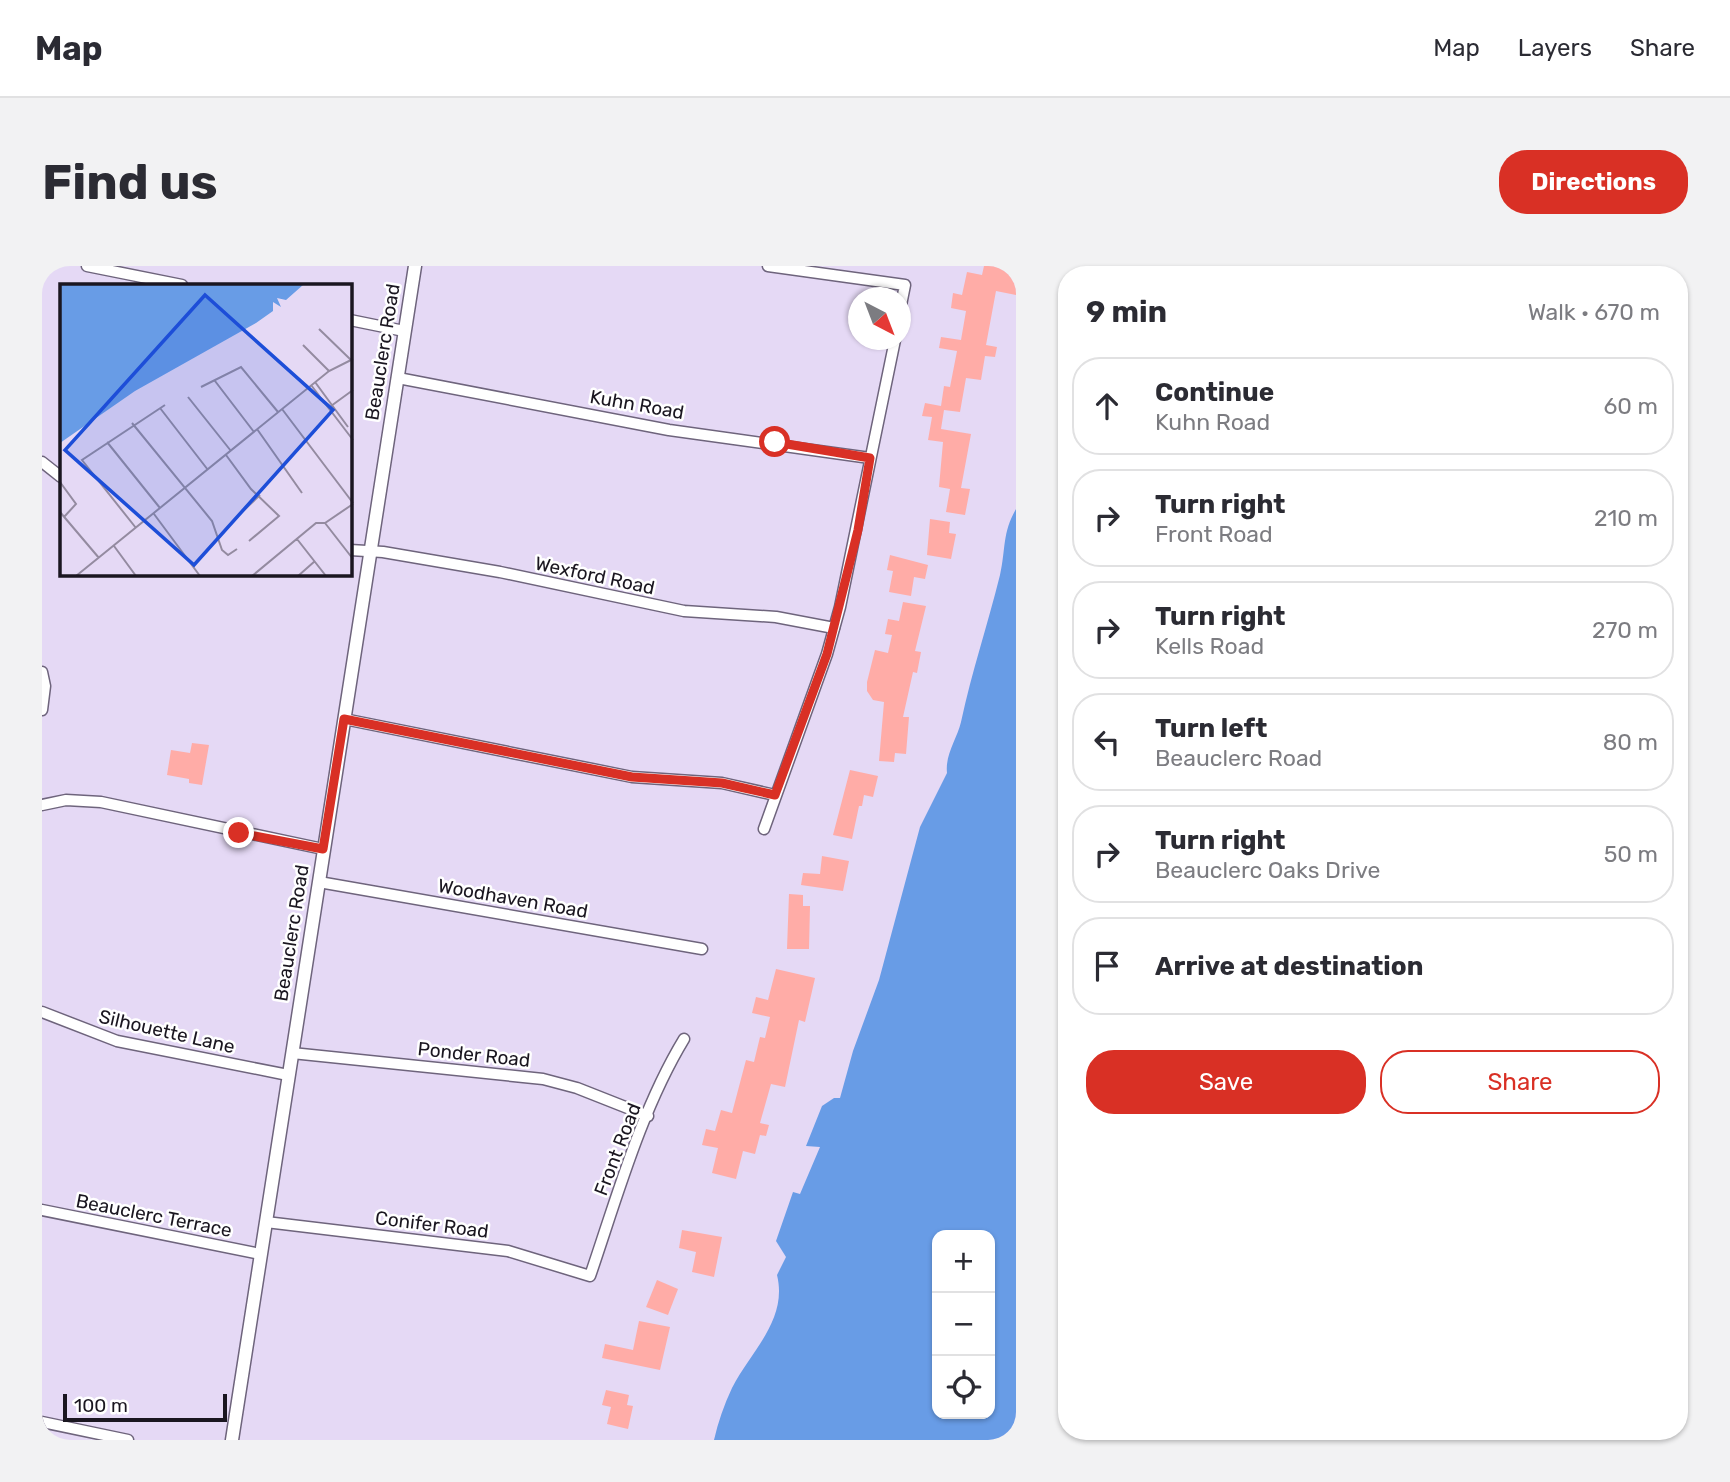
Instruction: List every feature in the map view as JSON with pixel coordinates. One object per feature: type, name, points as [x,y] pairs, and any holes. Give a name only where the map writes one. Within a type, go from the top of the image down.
[{"type":"street","points":[[87,266],[177,284]]},
{"type":"street","name":"Beauclerc Road","points":[[232,1440],[415,266]]},
{"type":"street","points":[[768,266],[905,287]]},
{"type":"street","points":[[352,320],[404,331]]},
{"type":"street","points":[[764,829],[834,628],[858,530],[893,350]]},
{"type":"street","name":"Kuhn Road","points":[[398,379],[670,430],[870,458]]},
{"type":"street","points":[[42,463],[60,476]]},
{"type":"street","name":"Wexford Road","points":[[352,550],[500,572],[684,611],[776,617],[834,628]]},
{"type":"street","points":[[42,672],[45,687],[42,709]]},
{"type":"street","points":[[344,719],[632,777],[722,783],[775,795]]},
{"type":"street","points":[[42,804],[78,799],[101,802],[323,849]]},
{"type":"street","name":"Woodhaven Road","points":[[318,882],[702,949]]},
{"type":"street","name":"Silhouette Lane","points":[[42,1012],[117,1041],[288,1075]]},
{"type":"street","name":"Front Road","points":[[590,1276],[648,1116],[670,1062],[684,1038]]},
{"type":"street","name":"Ponder Road","points":[[292,1053],[543,1079],[577,1088],[648,1116]]},
{"type":"street","name":"Beauclerc Terrace","points":[[42,1210],[260,1254]]},
{"type":"street","name":"Conifer Road","points":[[266,1222],[508,1251],[590,1276]]},
{"type":"street","points":[[42,1422],[71,1434],[128,1440]]},
{"type":"water","points":[[1016,509],[1016,1440],[714,1440],[732,1388],[773,1321],[779,1291],[777,1275],[786,1257],[776,1241],[793,1192],[800,1194],[820,1147],[806,1146],[822,1106],[834,1098],[840,1098],[853,1051],[879,980],[920,827],[947,773],[949,753],[961,722],[1000,575],[1006,534]]},
{"type":"building","points":[[984,266],[1016,266],[1016,295],[996,291],[986,345],[997,347],[995,357],[985,356],[981,380],[966,378],[960,412],[944,410],[941,429],[971,434],[961,488],[970,489],[965,515],[946,512],[950,489],[939,487],[943,442],[928,440],[932,417],[922,416],[925,403],[941,406],[944,386],[950,387],[957,351],[939,348],[941,337],[961,340],[966,311],[951,308],[953,293],[962,295],[967,272],[982,275]]},
{"type":"building","points":[[930,519],[950,522],[949,533],[956,534],[951,559],[927,555]]},
{"type":"building","points":[[890,555],[928,565],[925,579],[914,577],[911,596],[889,592],[893,571],[887,570]]},
{"type":"building","points":[[903,602],[926,606],[915,651],[921,652],[917,673],[913,672],[903,717],[909,717],[906,754],[895,753],[894,762],[879,761],[884,702],[873,700],[867,691],[867,682],[875,650],[888,653],[892,635],[885,634],[888,619],[899,621]]},
{"type":"building","points":[[192,743],[209,745],[202,785],[189,783],[189,779],[167,775],[171,750],[190,753]]},
{"type":"building","points":[[850,770],[878,776],[873,797],[864,795],[862,806],[859,806],[852,839],[833,835]]},
{"type":"building","points":[[822,856],[849,861],[843,891],[801,885],[803,873],[820,874]]},
{"type":"building","points":[[789,894],[803,895],[803,906],[810,906],[809,949],[787,949]]},
{"type":"building","points":[[776,969],[815,978],[805,1022],[799,1020],[785,1087],[771,1084],[760,1123],[769,1125],[766,1136],[760,1135],[755,1154],[743,1151],[736,1179],[712,1173],[718,1148],[702,1145],[706,1129],[715,1131],[721,1110],[732,1113],[746,1060],[754,1062],[760,1037],[765,1038],[770,1017],[752,1013],[756,997],[768,1000]]},
{"type":"building","points":[[682,1230],[722,1237],[714,1277],[692,1272],[696,1252],[679,1248]]},
{"type":"building","points":[[657,1280],[678,1289],[668,1315],[646,1307]]},
{"type":"building","points":[[639,1321],[670,1327],[660,1370],[602,1358],[605,1344],[633,1350]]},
{"type":"building","points":[[606,1390],[629,1395],[627,1405],[633,1406],[628,1429],[607,1424],[611,1407],[602,1405]]},
{"type":"route","points":[[239,833],[323,849],[344,719],[632,777],[722,783],[775,795],[827,654],[858,530],[870,458],[775,442]]}]
